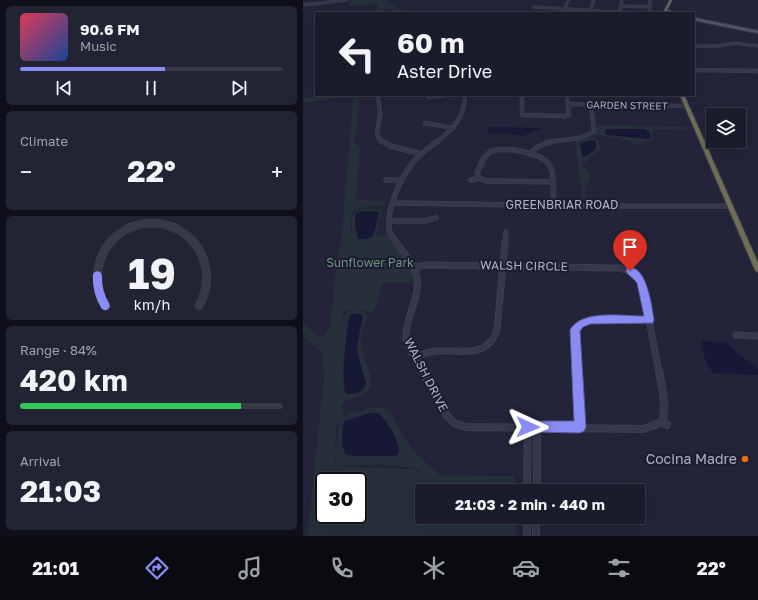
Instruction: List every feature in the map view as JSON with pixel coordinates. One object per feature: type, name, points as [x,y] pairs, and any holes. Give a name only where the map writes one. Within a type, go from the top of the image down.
[{"type":"highway","points":[[665,11],[671,0]]},
{"type":"highway","points":[[682,96],[758,270]]},
{"type":"main road","points":[[695,19],[758,32]]},
{"type":"street","points":[[303,5],[347,0]]},
{"type":"street","points":[[564,9],[569,0]]},
{"type":"street","points":[[590,10],[594,0]]},
{"type":"street","points":[[618,12],[622,0]]},
{"type":"street","points":[[650,0],[650,12]]},
{"type":"street","points":[[621,6],[650,7]]},
{"type":"street","points":[[533,7],[608,12]]},
{"type":"street","points":[[695,46],[717,46],[734,43],[758,46]]},
{"type":"street","points":[[695,70],[758,71]]},
{"type":"street","points":[[378,96],[380,114],[377,132],[379,139],[391,146],[421,154]]},
{"type":"street","points":[[427,97],[436,96]]},
{"type":"street","points":[[436,218],[424,221],[389,221],[393,204],[402,180],[421,154],[453,128],[464,110],[465,96]]},
{"type":"street","points":[[522,96],[521,114],[524,116],[568,116],[567,96]]},
{"type":"street","name":"GARDEN STREET","points":[[568,104],[687,106]]},
{"type":"street","points":[[530,154],[541,144],[585,136],[594,132],[591,104]]},
{"type":"street","points":[[425,123],[453,128]]},
{"type":"street","points":[[479,178],[477,171],[488,153],[493,149],[530,154],[540,157],[549,163],[552,170],[553,206]]},
{"type":"street","points":[[471,180],[479,178],[490,181],[552,182]]},
{"type":"street","points":[[386,180],[402,180]]},
{"type":"street","name":"GREENBRIAR ROAD","points":[[393,204],[731,206]]},
{"type":"street","name":"WALSH DRIVE","points":[[389,221],[390,232],[414,267],[418,282],[405,330],[406,341],[447,416],[454,423],[466,427],[537,427]]},
{"type":"street","points":[[415,357],[427,352],[475,351],[491,347],[497,330],[506,232]]},
{"type":"street","name":"WALSH CIRCLE","points":[[414,267],[429,265],[619,268],[634,271],[642,283],[665,403],[664,424],[644,429],[537,427]]},
{"type":"street","points":[[580,427],[575,336],[575,330],[578,323],[590,320],[649,320]]},
{"type":"street","points":[[736,335],[758,336]]},
{"type":"street","points":[[527,484],[528,427]]},
{"type":"street","points":[[537,427],[537,484]]},
{"type":"street","points":[[527,524],[527,536]]},
{"type":"street","points":[[536,536],[537,524]]},
{"type":"green space","points":[[386,0],[385,1],[407,12],[393,12],[390,9],[385,9],[384,12],[376,12],[378,4],[350,6],[349,1]]},
{"type":"green space","name":"Sunflower Park","points":[[318,96],[360,96],[355,143],[360,147],[356,199],[386,201],[384,205],[372,206],[355,209],[351,215],[351,234],[352,217],[355,212],[362,208],[382,210],[378,223],[377,236],[388,234],[409,264],[415,283],[382,283],[376,306],[372,314],[364,310],[343,311],[343,321],[345,313],[348,312],[360,311],[367,314],[361,344],[364,357],[371,374],[372,382],[371,386],[365,393],[344,402],[341,405],[344,413],[336,429],[334,464],[344,467],[411,469],[425,475],[409,468],[398,466],[338,465],[335,459],[335,452],[338,430],[342,418],[351,412],[381,407],[390,411],[403,436],[415,453],[440,475],[515,476],[514,484],[415,484],[415,524],[515,524],[516,536],[307,536],[324,379],[322,353],[303,336],[303,323],[317,335],[324,337],[330,326],[335,277],[341,241],[353,99],[345,97],[303,103],[303,98]],"holes":[[[360,211],[379,212],[375,231],[370,238],[358,239],[355,229],[355,216]],[[356,314],[363,316],[357,345],[358,355],[366,384],[360,391],[345,393],[343,364],[350,316]],[[370,413],[379,413],[392,432],[399,448],[399,452],[342,446],[343,425]]]},
{"type":"green space","points":[[596,125],[688,128],[686,130],[652,129],[653,140],[635,144],[628,140],[597,135],[595,133]],"holes":[[[621,129],[647,130],[650,133],[650,139],[605,134]]]},
{"type":"green space","points":[[593,137],[598,140],[599,146],[602,147],[582,165],[591,176],[585,188],[586,198],[582,199],[575,142],[578,139]],"holes":[[[595,141],[596,147],[592,152],[583,158],[580,143]]]},
{"type":"shaded area","points":[[489,127],[542,128],[523,136],[503,133],[488,134],[487,132]]},
{"type":"shaded area","points":[[606,129],[645,129],[650,133],[651,137],[649,139],[608,135],[605,134]]},
{"type":"shaded area","points":[[594,140],[596,143],[596,149],[583,158],[580,143]]},
{"type":"shaded area","points":[[362,211],[376,211],[379,213],[373,236],[367,239],[358,239],[355,226],[356,213]]},
{"type":"shaded area","points":[[352,314],[360,314],[363,316],[357,345],[358,355],[366,384],[365,387],[359,392],[347,394],[344,381],[344,370],[349,317]]},
{"type":"shaded area","points":[[701,342],[727,342],[735,351],[758,369],[758,375],[714,373],[708,366],[705,359]]},
{"type":"shaded area","points":[[370,413],[379,413],[386,421],[396,439],[399,450],[398,454],[394,456],[346,455],[342,446],[343,425],[345,421]]},
{"type":"place","name":"Cocina Madre","points":[[745,459]]},
{"type":"route","points":[[528,427],[580,427],[575,330],[580,324],[590,320],[649,320],[642,283],[638,277],[630,271]]}]
